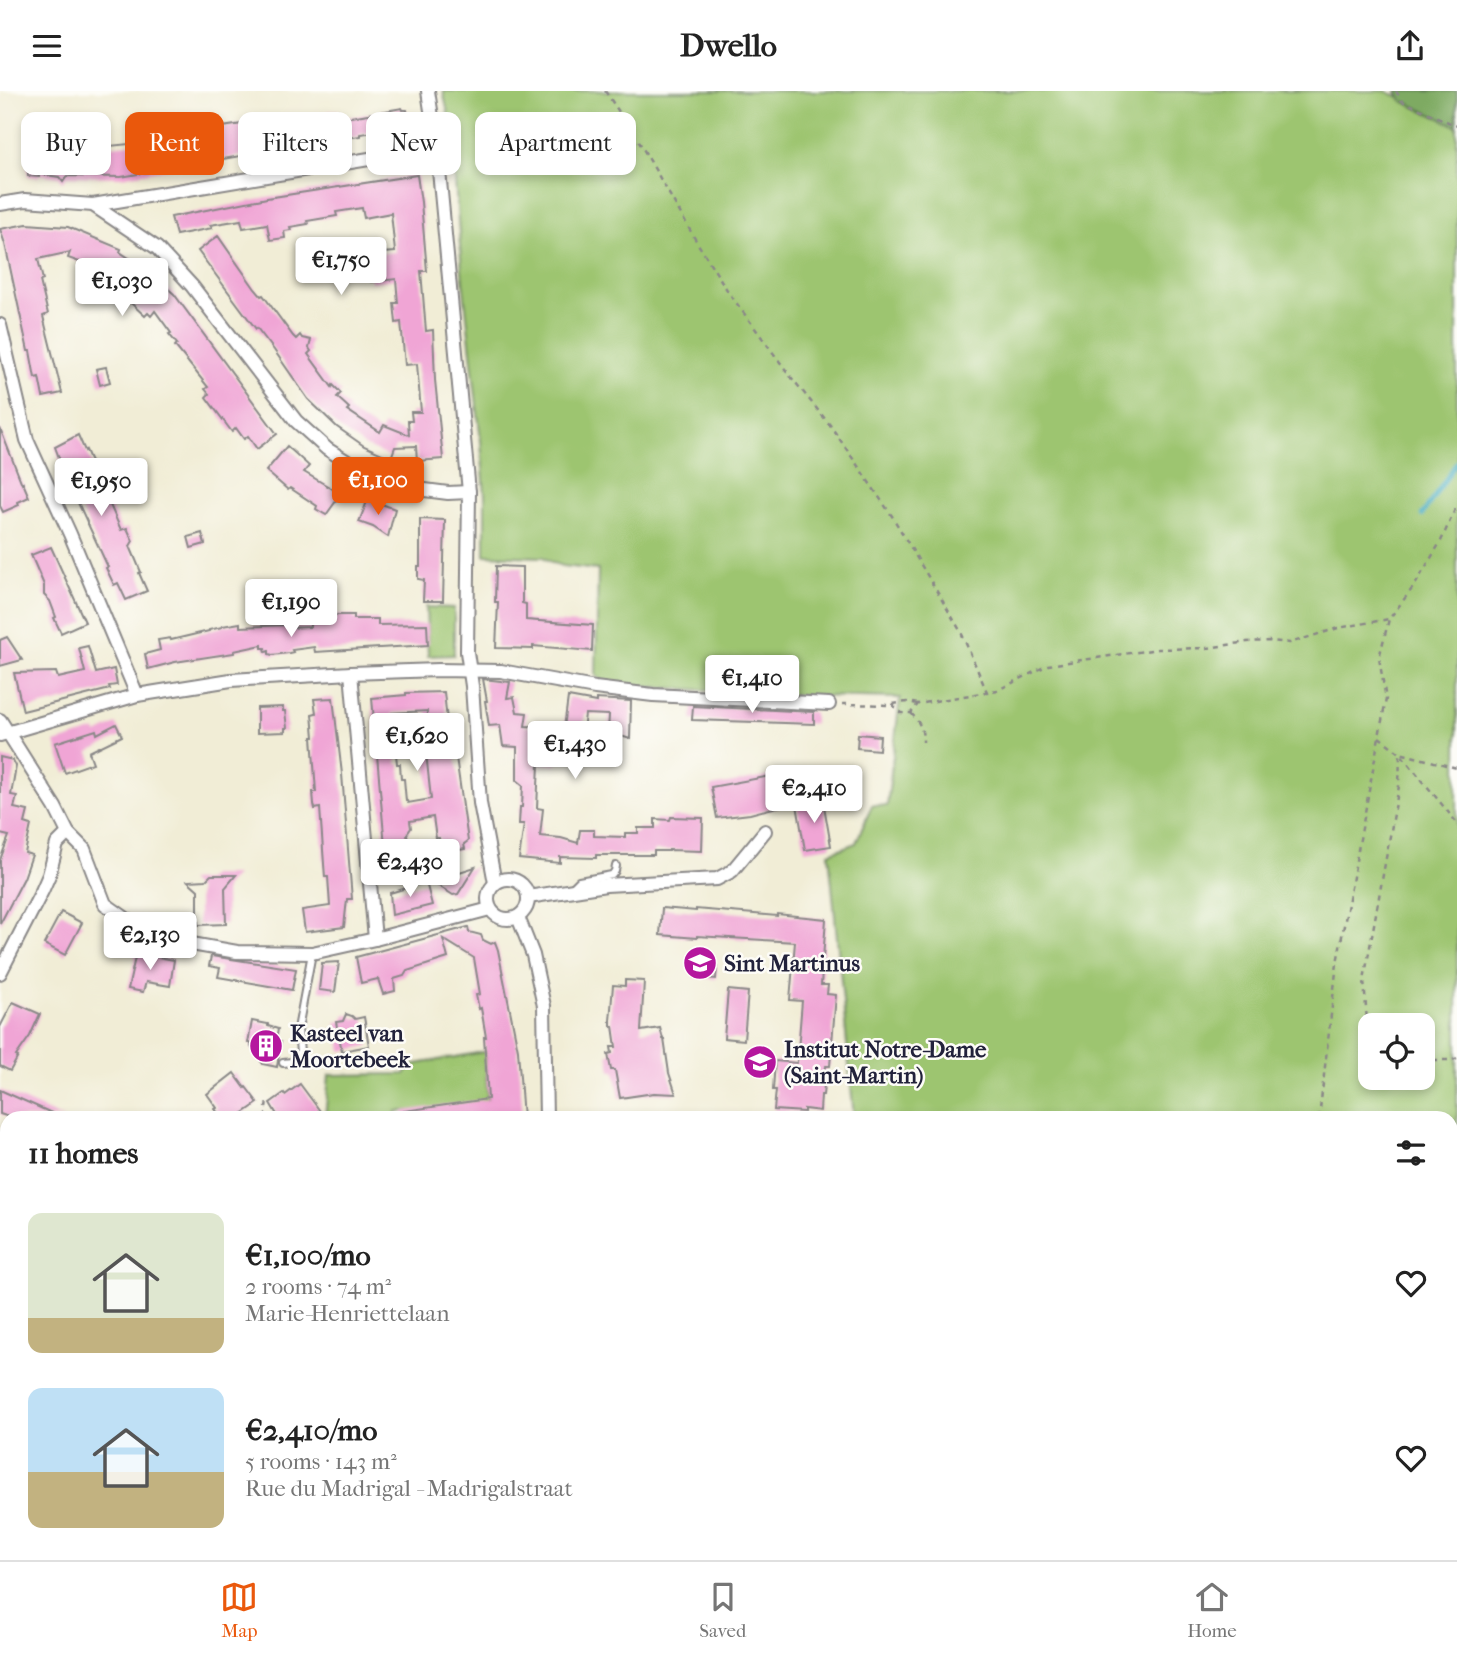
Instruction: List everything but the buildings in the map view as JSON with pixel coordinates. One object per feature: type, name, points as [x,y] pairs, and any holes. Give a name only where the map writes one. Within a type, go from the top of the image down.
[{"type":"street","points":[[428,91],[431,112]]},
{"type":"street","points":[[0,204],[25,200],[93,205],[366,160]]},
{"type":"street","points":[[439,175],[469,492],[466,641],[471,670],[480,803],[495,883],[488,895],[488,902],[490,909],[499,918],[518,917],[524,912],[528,897],[522,884],[509,879],[495,883]]},
{"type":"street","points":[[93,205],[157,248],[192,286],[296,421],[327,449],[359,469],[384,480],[417,489],[448,493],[469,492]]},
{"type":"street","points":[[0,325],[27,440],[70,534],[137,695]]},
{"type":"street","points":[[4,734],[137,695],[231,680],[351,673],[501,671],[595,688],[653,695],[829,704]]},
{"type":"street","points":[[351,673],[375,939]]},
{"type":"street","points":[[0,720],[4,734],[55,807],[68,833],[84,849],[105,904],[142,930],[186,943],[237,952],[312,953],[490,909]]},
{"type":"street","points":[[528,897],[606,885],[717,879],[732,871],[765,831]]},
{"type":"street","points":[[0,973],[43,891],[57,844],[68,833]]},
{"type":"street","points":[[518,917],[533,955],[544,1006],[546,1111]]},
{"type":"lane","points":[[569,891],[579,881],[612,875],[616,866]]},
{"type":"lane","points":[[283,1063],[292,1062],[300,1053],[298,1029],[312,953]]},
{"type":"path","points":[[605,91],[638,140],[729,293],[830,425],[892,516],[961,632],[986,692]]},
{"type":"path","points":[[1396,91],[1402,101],[1457,126]]},
{"type":"path","points":[[1320,1111],[1337,963],[1386,699],[1379,658],[1389,619],[1415,585],[1441,541],[1457,505]]},
{"type":"path","points":[[829,704],[918,704],[998,690],[1048,665],[1158,649],[1208,648],[1269,641],[1290,643],[1338,628],[1389,619]]},
{"type":"path","points":[[911,713],[918,704]]},
{"type":"path","points":[[893,705],[901,713],[911,713],[920,722],[923,742]]},
{"type":"path","points":[[1379,737],[1400,753],[1457,823]]},
{"type":"path","points":[[1400,753],[1457,768]]},
{"type":"path","points":[[1366,1013],[1364,980],[1399,786],[1400,753]]},
{"type":"path","points":[[1435,1060],[1457,1058]]},
{"type":"path","points":[[266,1111],[267,1099]]},
{"type":"green space","points":[[443,91],[1386,91],[1457,125],[1457,1111],[853,1111],[829,853],[856,843],[872,805],[887,806],[900,698],[632,686],[606,683],[596,676],[598,570],[563,566],[543,557],[485,555],[481,442],[462,272],[454,175],[461,175],[461,112],[448,112]]},
{"type":"green space","points":[[1396,91],[1457,91],[1457,126],[1402,101]]},
{"type":"green space","points":[[426,607],[454,608],[454,655],[428,656]]},
{"type":"green space","points":[[489,1051],[485,1056],[489,1111],[326,1111],[329,1075],[405,1074],[411,1065]]},
{"type":"waterway","points":[[1422,515],[1457,462]]},
{"type":"place","name":"Sint Martinus","points":[[700,963]]},
{"type":"place","name":"Kasteel van Moortebeek","points":[[266,1046]]},
{"type":"place","name":"Institut Notre-Dame (Saint-Martin)","points":[[760,1062]]}]
